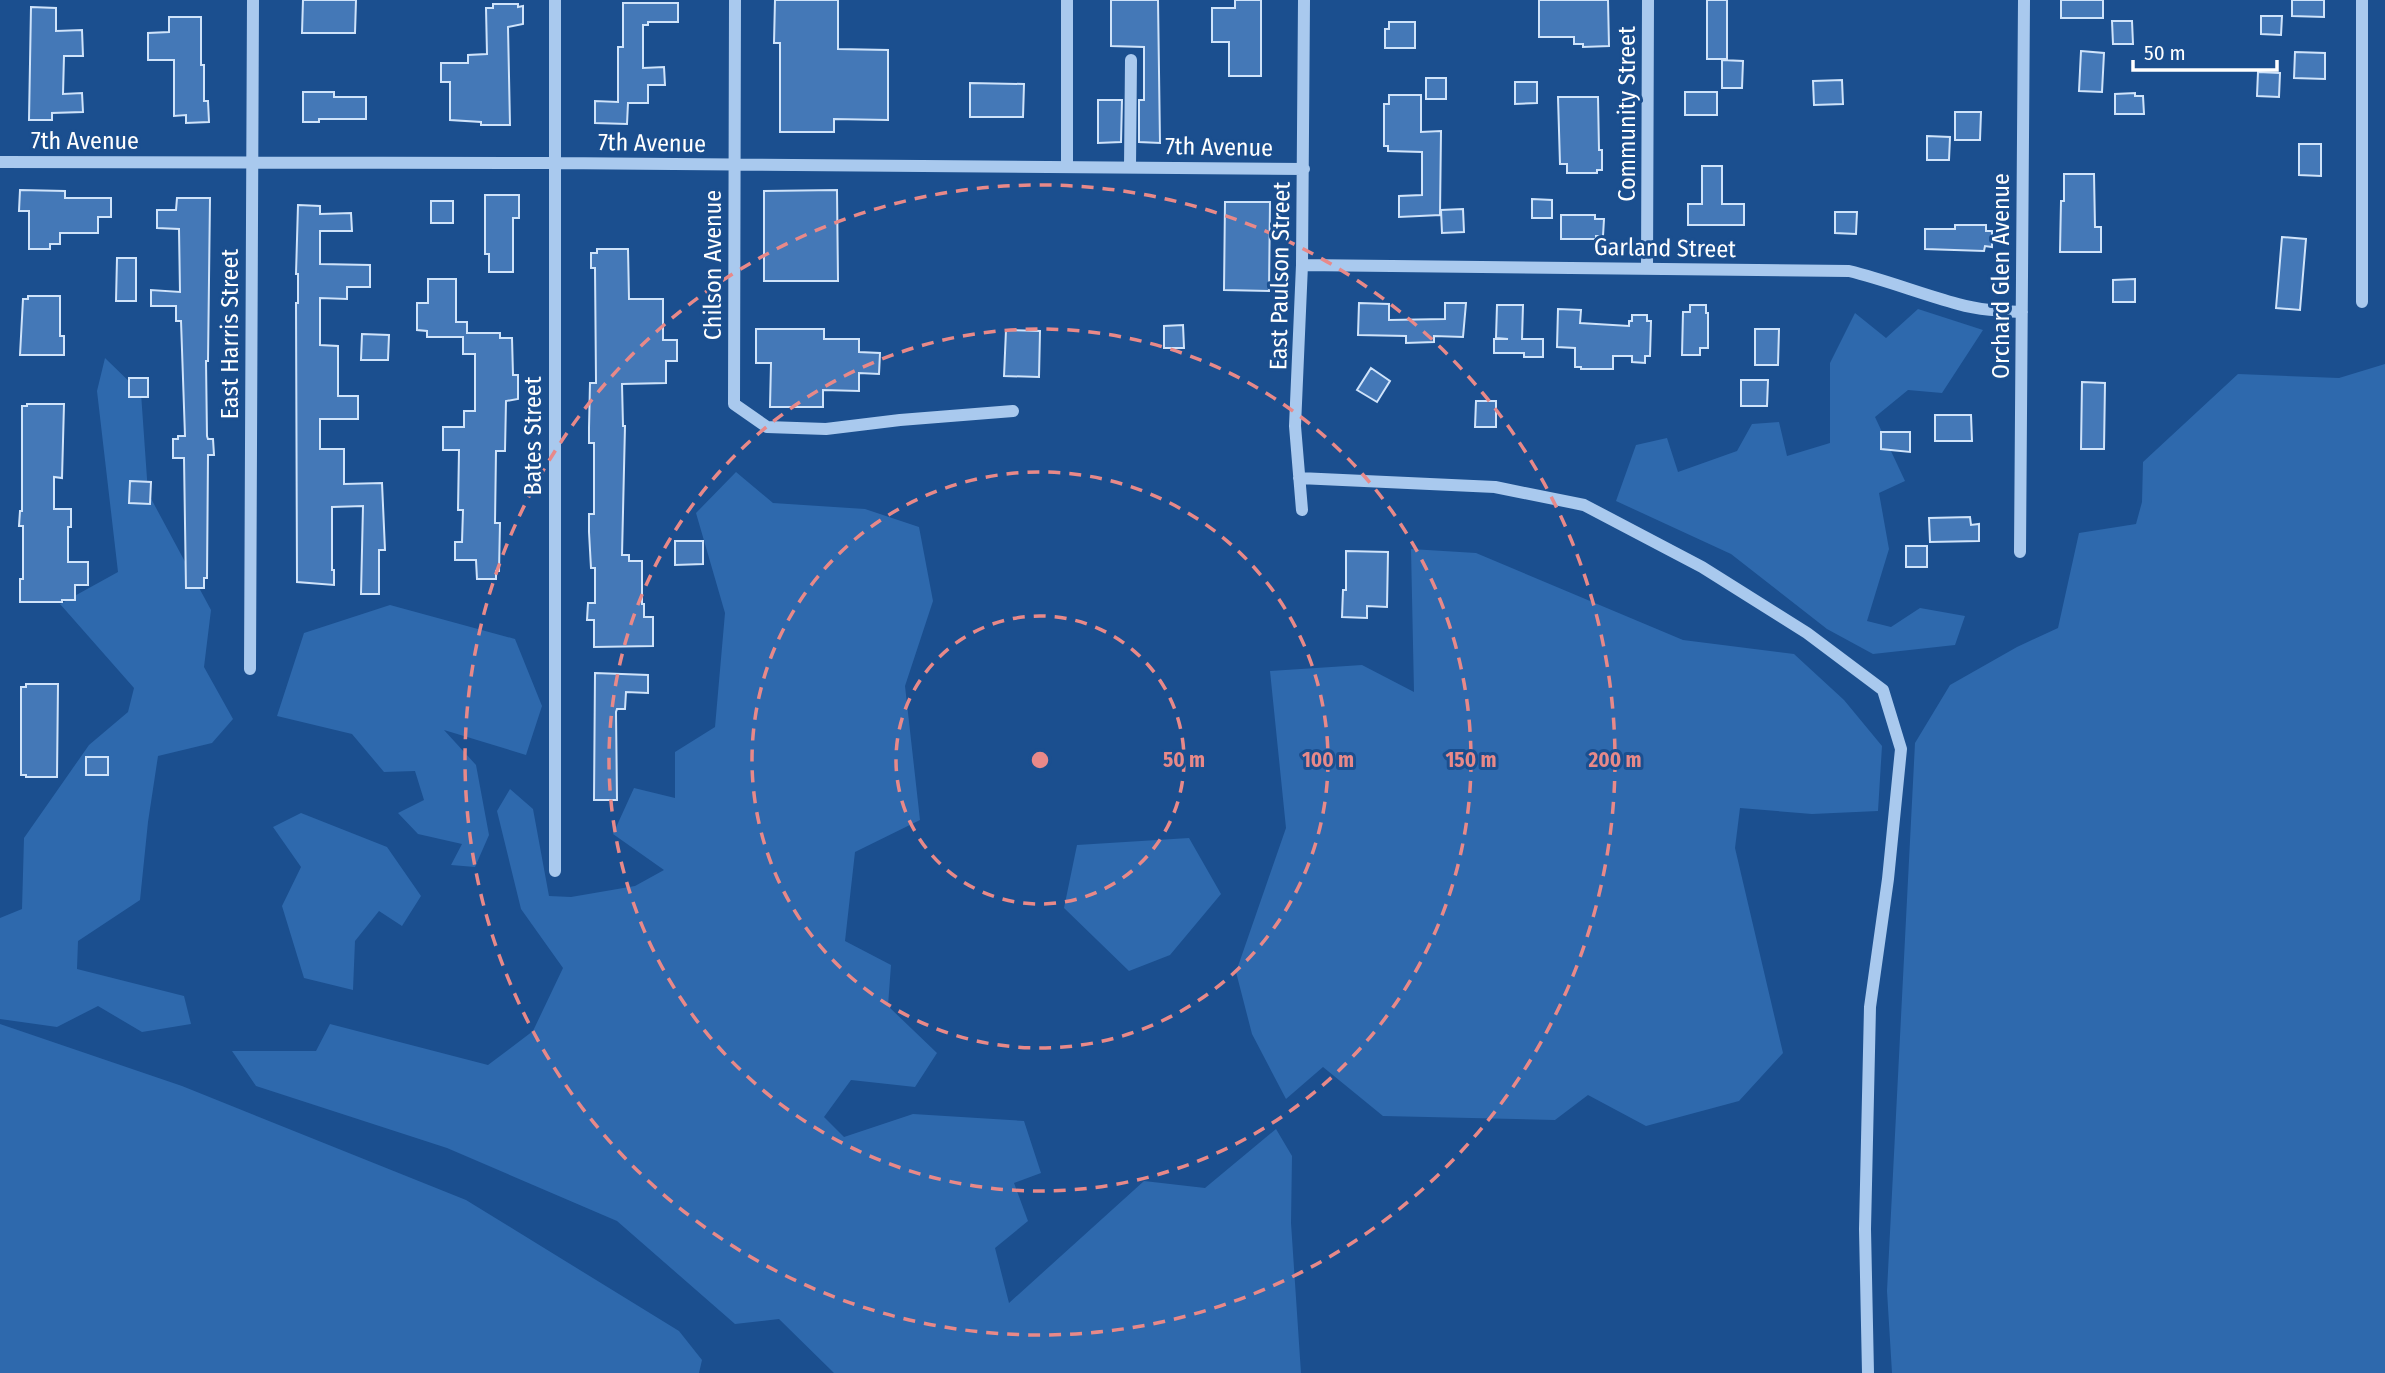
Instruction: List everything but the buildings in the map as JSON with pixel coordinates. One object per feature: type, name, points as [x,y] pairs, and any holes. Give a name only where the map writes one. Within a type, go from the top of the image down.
[{"type":"street","name":"East Harris Street","points":[[250,669],[253,0]]},
{"type":"street","name":"Bates Street","points":[[555,0],[555,871]]},
{"type":"street","name":"Chilson Avenue","points":[[735,0],[734,404],[767,427],[826,429],[1013,411]]},
{"type":"street","points":[[1067,0],[1067,166]]},
{"type":"street","name":"East Paulson Street","points":[[1302,510],[1295,426],[1302,265],[1304,0]]},
{"type":"street","name":"Community Street","points":[[1647,270],[1648,0]]},
{"type":"street","name":"Orchard Glen Avenue","points":[[2020,552],[2024,0]]},
{"type":"street","points":[[2362,0],[2362,302]]},
{"type":"street","points":[[1130,60],[1130,167]]},
{"type":"street","name":"7th Avenue","points":[[0,162],[1304,169]]},
{"type":"street","name":"Garland Street","points":[[1302,265],[1849,271],[1959,304],[2022,312]]},
{"type":"street","points":[[1300,478],[1495,487],[1584,505],[1702,567],[1807,633],[1883,690],[1901,749],[1888,879],[1870,1007],[1865,1229],[1868,1373]]},
{"type":"shaded area","points":[[1918,309],[1983,330],[1942,393],[1908,390],[1875,417],[1905,481],[1879,493],[1889,549],[1867,621],[1891,627],[1920,608],[1965,616],[1955,645],[1873,654],[1827,629],[1731,554],[1616,501],[1636,445],[1667,438],[1678,472],[1737,451],[1752,424],[1779,422],[1787,456],[1830,443],[1830,363],[1855,313],[1886,338]]},
{"type":"shaded area","points":[[105,358],[141,393],[148,493],[211,610],[204,667],[233,719],[212,743],[158,756],[140,900],[78,941],[77,969],[184,996],[191,1024],[142,1032],[98,1006],[57,1027],[0,1019],[0,918],[22,909],[24,838],[89,745],[128,712],[134,688],[60,604],[118,572],[97,391]]},
{"type":"shaded area","points":[[2385,364],[2385,1373],[1892,1373],[1887,1291],[1915,743],[1950,685],[2017,647],[2058,628],[2079,533],[2136,524],[2142,502],[2143,462],[2238,374],[2339,378]]},
{"type":"shaded area","points":[[736,472],[773,503],[865,509],[919,527],[933,601],[905,686],[920,820],[855,852],[845,941],[891,965],[888,1006],[937,1053],[915,1087],[851,1080],[824,1117],[844,1137],[913,1114],[1024,1121],[1041,1173],[1014,1183],[1028,1221],[995,1248],[1009,1303],[1144,1181],[1205,1188],[1276,1129],[1292,1156],[1291,1223],[1301,1373],[834,1373],[779,1319],[735,1324],[617,1221],[447,1148],[256,1086],[232,1051],[316,1051],[330,1024],[488,1065],[533,1031],[563,968],[521,909],[497,811],[510,789],[533,809],[549,896],[571,897],[635,886],[664,870],[613,834],[634,788],[675,798],[675,752],[715,727],[725,613],[696,513]]},
{"type":"shaded area","points":[[1411,549],[1476,553],[1683,640],[1794,654],[1844,700],[1882,746],[1878,811],[1812,814],[1740,808],[1735,848],[1783,1053],[1739,1101],[1646,1126],[1588,1095],[1555,1120],[1383,1116],[1323,1067],[1286,1099],[1252,1034],[1236,972],[1286,828],[1270,671],[1362,665],[1414,692]]},
{"type":"shaded area","points":[[390,605],[515,639],[542,706],[526,755],[444,730],[476,765],[489,835],[475,867],[451,865],[462,844],[418,834],[398,813],[424,800],[415,771],[384,772],[352,734],[277,716],[304,633]]},
{"type":"shaded area","points":[[301,813],[387,847],[421,896],[402,926],[379,911],[355,941],[353,990],[304,978],[282,906],[301,867],[273,827]]},
{"type":"shaded area","points":[[1189,838],[1221,894],[1170,955],[1129,971],[1064,908],[1077,845]]},
{"type":"shaded area","points":[[0,1024],[182,1086],[466,1200],[679,1331],[702,1360],[699,1373],[0,1373]]}]
